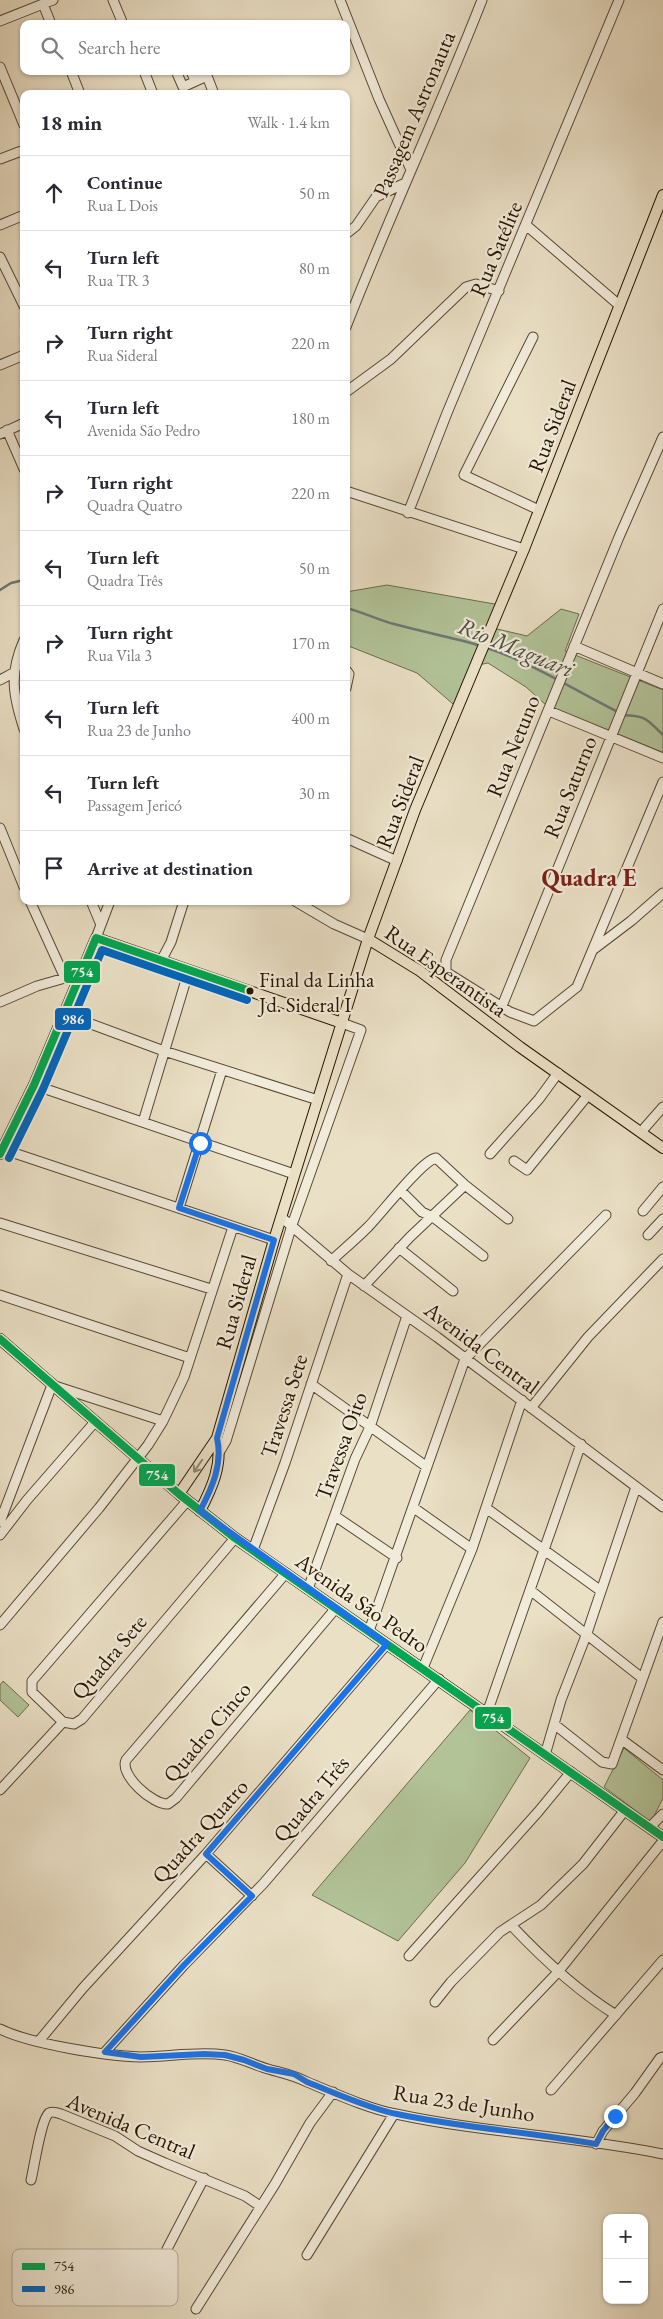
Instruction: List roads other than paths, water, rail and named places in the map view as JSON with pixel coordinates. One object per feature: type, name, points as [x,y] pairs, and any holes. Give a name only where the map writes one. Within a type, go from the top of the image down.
[{"type":"main road","name":"Rua Sideral","points":[[183,1498],[217,1438],[294,1174],[368,940],[415,810],[524,549],[663,195]]},
{"type":"main road","points":[[1,1153],[34,1085],[96,938],[342,1023]]},
{"type":"main road","name":"Rua Esperantista","points":[[368,940],[420,971],[520,1047],[663,1148]]},
{"type":"main road","name":"Avenida São Pedro","points":[[0,1339],[94,1423],[183,1498],[235,1538],[663,1837]]},
{"type":"main road","name":"Rua Sideral","points":[[200,1511],[213,1483],[220,1451],[217,1438]]},
{"type":"street","points":[[0,21],[53,0]]},
{"type":"street","points":[[113,0],[121,20]]},
{"type":"street","points":[[340,0],[348,20]]},
{"type":"street","name":"Passagem Astronauta","points":[[350,317],[482,0]]},
{"type":"street","name":"Rua Satélite","points":[[408,513],[451,404],[619,0]]},
{"type":"street","points":[[43,4],[49,20]]},
{"type":"street","points":[[350,25],[379,99],[411,170]]},
{"type":"street","points":[[0,67],[20,115]]},
{"type":"street","points":[[72,75],[78,90]]},
{"type":"street","points":[[145,75],[149,90]]},
{"type":"street","points":[[175,75],[183,87],[196,82],[205,75]]},
{"type":"street","points":[[193,75],[196,82]]},
{"type":"street","points":[[206,75],[212,90]]},
{"type":"street","points":[[0,159],[20,152]]},
{"type":"street","points":[[350,231],[356,226],[376,197],[405,183]]},
{"type":"street","points":[[0,225],[20,217]]},
{"type":"street","points":[[526,225],[619,305]]},
{"type":"street","points":[[0,257],[20,298]]},
{"type":"street","points":[[350,389],[391,359],[466,287],[476,284],[499,291]]},
{"type":"street","points":[[533,336],[464,475],[539,510]]},
{"type":"street","points":[[0,365],[20,357]]},
{"type":"street","points":[[20,425],[4,432],[20,462]]},
{"type":"street","name":"Rua Netuno","points":[[502,1006],[446,972],[446,960],[549,711],[562,674],[663,437]]},
{"type":"street","points":[[350,492],[408,513],[524,549]]},
{"type":"street","name":"Rua Saturno","points":[[502,1006],[663,609]]},
{"type":"street","points":[[574,646],[663,684]]},
{"type":"street","points":[[20,652],[13,673],[16,703],[20,716]]},
{"type":"street","points":[[0,680],[13,673]]},
{"type":"street","points":[[549,711],[663,758]]},
{"type":"street","points":[[502,1006],[510,1012],[534,1022],[577,987],[663,782]]},
{"type":"street","points":[[0,828],[20,876]]},
{"type":"street","points":[[350,840],[397,861]]},
{"type":"street","points":[[593,949],[631,921],[663,893]]},
{"type":"street","points":[[32,905],[65,978]]},
{"type":"street","points":[[93,905],[101,925]]},
{"type":"street","points":[[96,938],[108,905]]},
{"type":"street","points":[[161,961],[171,942],[183,905]]},
{"type":"street","name":"Rua Esperantista","points":[[302,905],[334,924],[368,940]]},
{"type":"street","points":[[144,1122],[189,970]]},
{"type":"street","points":[[0,1002],[37,986],[65,978],[77,982]]},
{"type":"street","points":[[64,1014],[164,1051],[318,1100]]},
{"type":"street","points":[[220,1451],[226,1441],[292,1225],[361,1030],[342,1023]]},
{"type":"street","points":[[179,1208],[222,1070]]},
{"type":"street","points":[[490,1154],[539,1099],[558,1073]]},
{"type":"street","points":[[34,1085],[294,1174]]},
{"type":"street","points":[[514,1161],[527,1170],[588,1095]]},
{"type":"street","points":[[641,1132],[663,1107]]},
{"type":"street","points":[[1,1153],[179,1208],[274,1240]]},
{"type":"street","points":[[331,1261],[370,1226],[400,1191],[433,1158],[436,1158],[465,1185],[508,1218]]},
{"type":"street","points":[[364,1286],[399,1248],[465,1185]]},
{"type":"street","points":[[643,1211],[663,1187]]},
{"type":"street","points":[[400,1191],[422,1212],[433,1217],[484,1256]]},
{"type":"street","points":[[369,1631],[466,1359],[606,1215]]},
{"type":"street","name":"Avenida Central","points":[[281,1217],[348,1274],[522,1400],[663,1507]]},
{"type":"street","points":[[648,1235],[663,1219]]},
{"type":"street","points":[[0,1223],[211,1289]]},
{"type":"street","points":[[0,1625],[99,1508],[138,1459],[163,1421],[177,1394],[190,1358],[211,1289],[233,1227]]},
{"type":"street","points":[[399,1248],[453,1291]]},
{"type":"street","points":[[531,1408],[588,1337],[663,1259]]},
{"type":"street","name":"Travessa Sete","points":[[253,1550],[348,1274]]},
{"type":"street","points":[[0,1295],[190,1358]]},
{"type":"street","name":"Travessa Oito","points":[[308,1589],[355,1459],[370,1427],[407,1316]]},
{"type":"street","points":[[311,1384],[427,1467]]},
{"type":"street","points":[[0,1522],[52,1385]]},
{"type":"street","name":"Avenida São Pedro","points":[[52,1385],[163,1421]]},
{"type":"street","points":[[423,1668],[472,1549],[522,1400]]},
{"type":"street","points":[[0,1535],[27,1500],[94,1423]]},
{"type":"street","points":[[487,1713],[542,1550],[581,1444]]},
{"type":"street","points":[[545,1755],[636,1487]]},
{"type":"street","name":"Quadra Sete","points":[[183,1498],[32,1681],[32,1692],[63,1722],[74,1724],[82,1719],[235,1538]]},
{"type":"street","points":[[414,1508],[472,1549]]},
{"type":"street","points":[[486,1508],[601,1591]]},
{"type":"street","points":[[335,1516],[396,1558]]},
{"type":"street","name":"Quadro Cinco","points":[[286,1573],[126,1760],[124,1768],[130,1778],[153,1800],[160,1804],[168,1804],[176,1798],[336,1608]]},
{"type":"street","points":[[530,1590],[642,1678]]},
{"type":"street","points":[[554,1724],[609,1765],[614,1762],[663,1622]]},
{"type":"street","name":"Quadra Quatro","points":[[39,2041],[82,1988],[206,1854],[387,1644]]},
{"type":"street","name":"Quadra Três","points":[[105,2052],[184,1965],[252,1896],[439,1680]]},
{"type":"street","points":[[0,1790],[63,1722]]},
{"type":"street","points":[[621,1739],[663,1770]]},
{"type":"street","points":[[409,1956],[538,1812],[571,1772]]},
{"type":"street","points":[[435,2002],[451,1982],[492,1940],[532,1912],[565,1882],[595,1850],[625,1810]]},
{"type":"street","points":[[650,1827],[663,1814]]},
{"type":"street","points":[[494,2040],[558,1972],[663,1841]]},
{"type":"street","points":[[206,1854],[252,1896]]},
{"type":"street","points":[[511,1925],[558,1972],[587,1997],[616,2015]]},
{"type":"street","points":[[551,2090],[663,1960]]},
{"type":"street","name":"Rua 23 de Junho","points":[[0,2029],[39,2041],[141,2057],[225,2055],[267,2069],[294,2074],[333,2092],[394,2114],[663,2154]]},
{"type":"street","points":[[596,2144],[603,2131],[660,2058],[663,2057]]},
{"type":"street","points":[[196,2309],[310,2123],[333,2092]]},
{"type":"street","name":"Avenida Central","points":[[32,2180],[42,2129],[48,2115],[53,2112],[115,2136],[138,2151],[245,2196],[260,2206]]},
{"type":"street","points":[[307,2255],[394,2114]]},
{"type":"street","points":[[167,2249],[204,2178]]},
{"type":"waterway","name":"Rio Maguari","points":[[0,590],[11,583],[20,581]]},
{"type":"waterway","name":"Rio Maguari","points":[[350,609],[405,627],[481,646]]},
{"type":"waterway","name":"Rio Maguari","points":[[487,648],[537,669],[618,712]]},
{"type":"waterway","name":"Rio Maguari","points":[[623,715],[638,716],[650,722],[663,735]]},
{"type":"place","name":"Final da Linha Jd. Sideral I","points":[[250,991]]},
{"type":"district","name":"Quadra E","points":[[589,877]]}]
